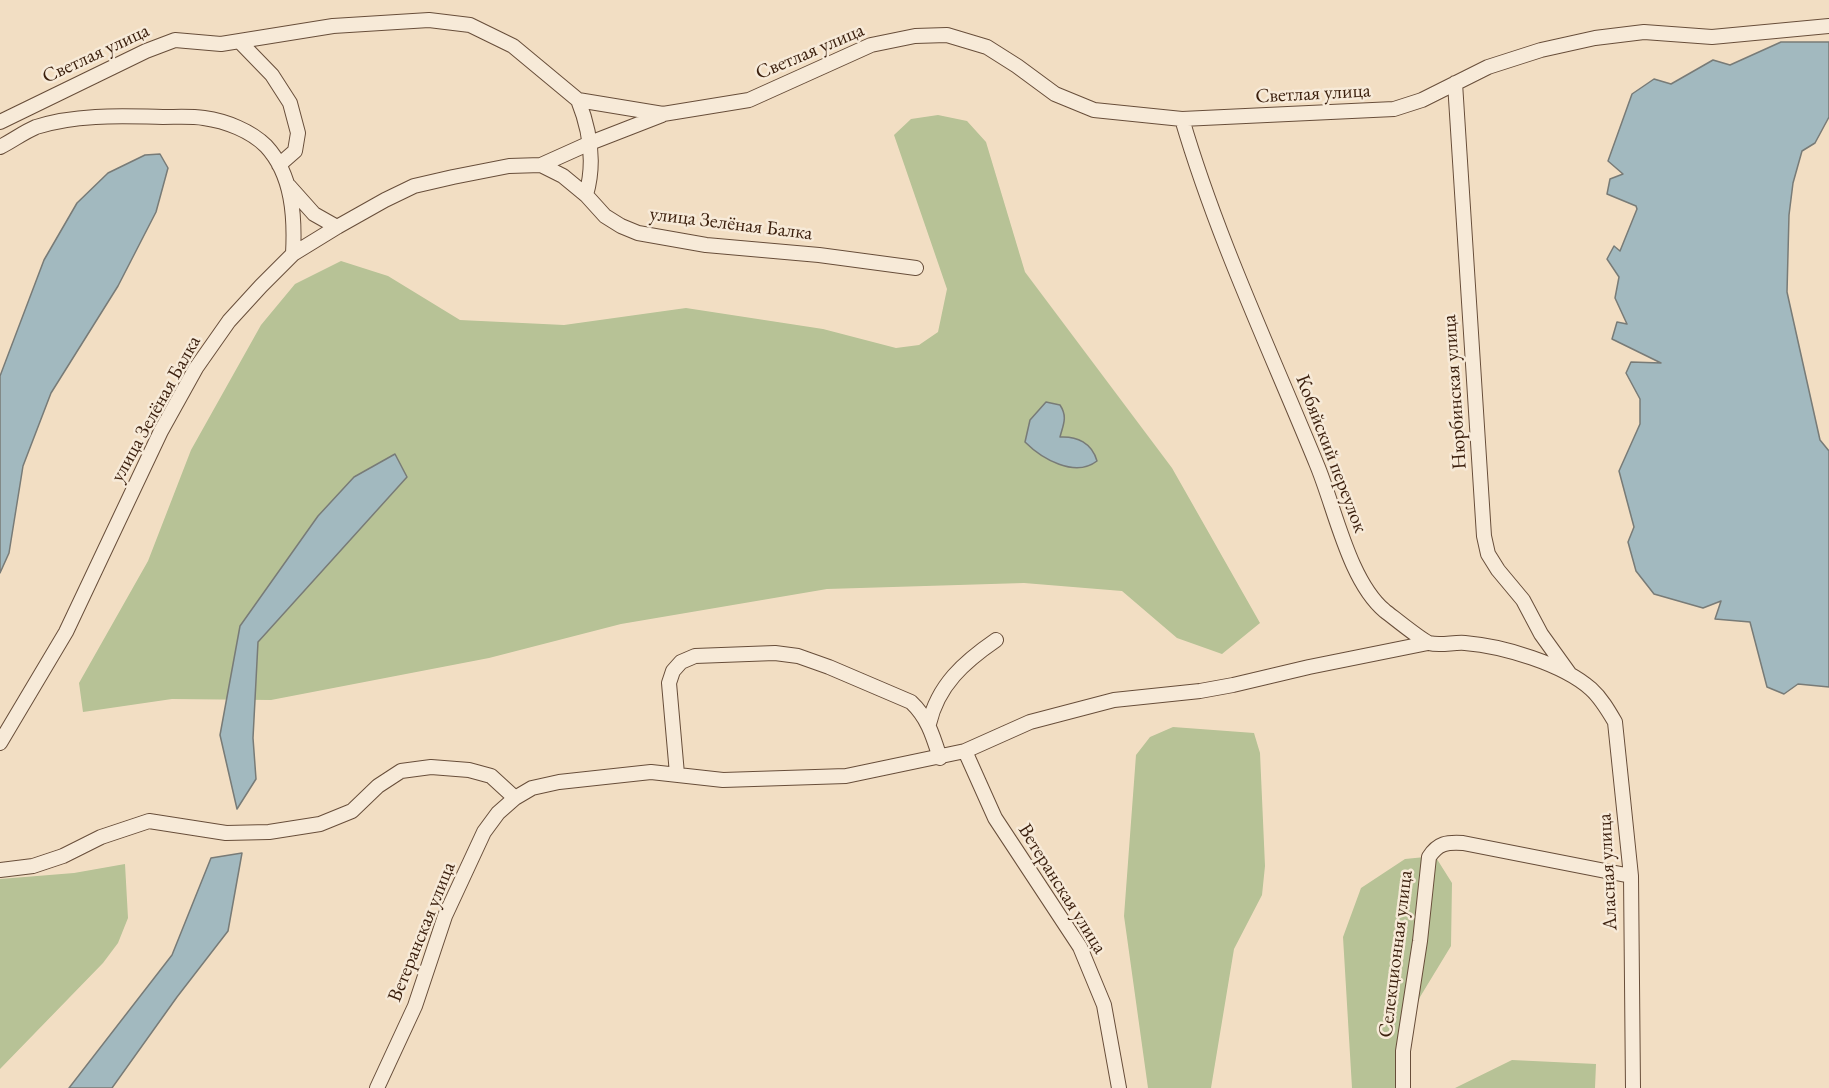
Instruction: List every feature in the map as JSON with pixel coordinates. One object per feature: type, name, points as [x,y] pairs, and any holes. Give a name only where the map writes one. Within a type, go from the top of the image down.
[{"type":"street","name":"Светлая улица","points":[[0,122],[146,51],[175,40],[221,44],[333,26],[429,20],[470,25],[513,46],[579,100],[663,114],[749,100],[871,45],[915,36],[947,35],[987,47],[1055,94],[1094,110],[1182,119],[1394,109],[1422,100],[1488,67],[1541,50],[1595,38],[1644,32],[1712,37],[1829,26]]},
{"type":"street","points":[[240,42],[272,75],[290,103],[298,133],[295,151],[279,165]]},
{"type":"street","name":"Нюрбинская улица","points":[[1455,83],[1484,536],[1488,554],[1523,600],[1541,634],[1569,673]]},
{"type":"street","points":[[579,100],[587,123],[590,143],[590,182],[586,195]]},
{"type":"street","points":[[541,165],[663,114]]},
{"type":"street","points":[[0,147],[35,128],[92,117],[203,118],[226,123],[248,133],[266,146],[279,165],[288,185],[294,230],[293,254]]},
{"type":"street","name":"Кобяйский переулок","points":[[1182,119],[1190,148],[1250,306],[1329,495],[1349,555],[1364,587],[1383,609],[1428,643]]},
{"type":"street","name":"улица Зелёная Балка","points":[[0,743],[66,632],[161,431],[196,368],[229,321],[293,254],[337,226],[414,186],[509,166],[541,165],[562,176],[586,195],[605,216],[638,233],[706,245],[819,255],[916,268]]},
{"type":"street","points":[[288,185],[314,214],[337,226]]},
{"type":"street","points":[[929,724],[939,694],[950,679],[969,659],[996,640]]},
{"type":"street","points":[[0,870],[43,863],[101,837],[149,821],[226,832],[269,832],[320,824],[352,812],[378,786],[401,771],[431,767],[469,770],[491,776],[515,798],[532,788],[559,782],[651,771],[723,780],[846,776],[965,751],[1030,722],[1114,700],[1233,685],[1428,643],[1466,643],[1507,650],[1569,673]]},
{"type":"street","points":[[677,774],[669,683],[673,671],[681,662],[694,656],[775,653],[798,656],[829,667],[911,702],[929,724],[940,758]]},
{"type":"street","name":"Аласная улица","points":[[1569,673],[1592,690],[1606,706],[1615,722],[1631,876],[1633,1088]]},
{"type":"street","name":"Ветеранская улица","points":[[965,751],[995,818],[1080,947],[1104,1005],[1119,1088]]},
{"type":"street","name":"Ветеранская улица","points":[[377,1088],[415,1006],[445,916],[484,832],[498,813],[515,798]]},
{"type":"street","name":"Селекционная улица","points":[[1403,1088],[1403,1051],[1420,941],[1429,857],[1436,846],[1449,842],[1463,843],[1631,876]]},
{"type":"green space","points":[[938,115],[967,121],[986,142],[1025,272],[1172,468],[1260,623],[1222,654],[1177,638],[1122,591],[1024,583],[827,589],[621,624],[489,658],[271,700],[172,699],[83,712],[79,683],[148,561],[191,450],[261,325],[295,284],[341,261],[388,276],[460,320],[564,325],[686,308],[823,329],[896,348],[919,345],[938,332],[947,289],[894,135],[911,119]]},
{"type":"green space","points":[[1173,727],[1254,733],[1260,753],[1265,866],[1262,895],[1234,949],[1211,1088],[1148,1088],[1124,916],[1136,755],[1150,737]]},
{"type":"green space","points":[[1435,856],[1452,883],[1451,946],[1420,997],[1401,1046],[1407,1088],[1352,1088],[1343,937],[1361,888],[1405,859]]},
{"type":"green space","points":[[125,864],[128,918],[118,943],[103,963],[0,1069],[0,879],[74,873]]},
{"type":"green space","points":[[1512,1060],[1596,1064],[1595,1088],[1455,1088]]},
{"type":"water","points":[[1781,42],[1829,42],[1829,117],[1815,143],[1802,151],[1793,183],[1789,215],[1787,292],[1820,440],[1829,451],[1829,687],[1798,684],[1784,694],[1767,687],[1750,622],[1715,619],[1721,601],[1703,608],[1654,594],[1636,571],[1628,542],[1634,527],[1619,471],[1640,424],[1640,399],[1626,373],[1631,362],[1661,363],[1612,339],[1617,322],[1627,324],[1615,298],[1619,277],[1607,259],[1614,246],[1620,251],[1637,209],[1636,206],[1607,194],[1610,179],[1623,174],[1608,161],[1632,94],[1654,79],[1671,84],[1713,60],[1730,65]]},
{"type":"water","points":[[160,154],[168,168],[156,212],[118,286],[51,393],[23,466],[9,553],[0,573],[0,376],[44,260],[77,203],[108,173],[145,155]]},
{"type":"water","points":[[1046,402],[1060,405],[1064,413],[1060,437],[1078,439],[1088,445],[1097,461],[1079,468],[1069,467],[1040,455],[1025,442],[1030,420]]},
{"type":"water","points":[[395,454],[407,477],[258,642],[253,738],[256,779],[237,809],[220,735],[240,626],[318,516],[354,477]]},
{"type":"water","points":[[242,853],[228,931],[112,1088],[69,1088],[172,955],[211,858]]}]
